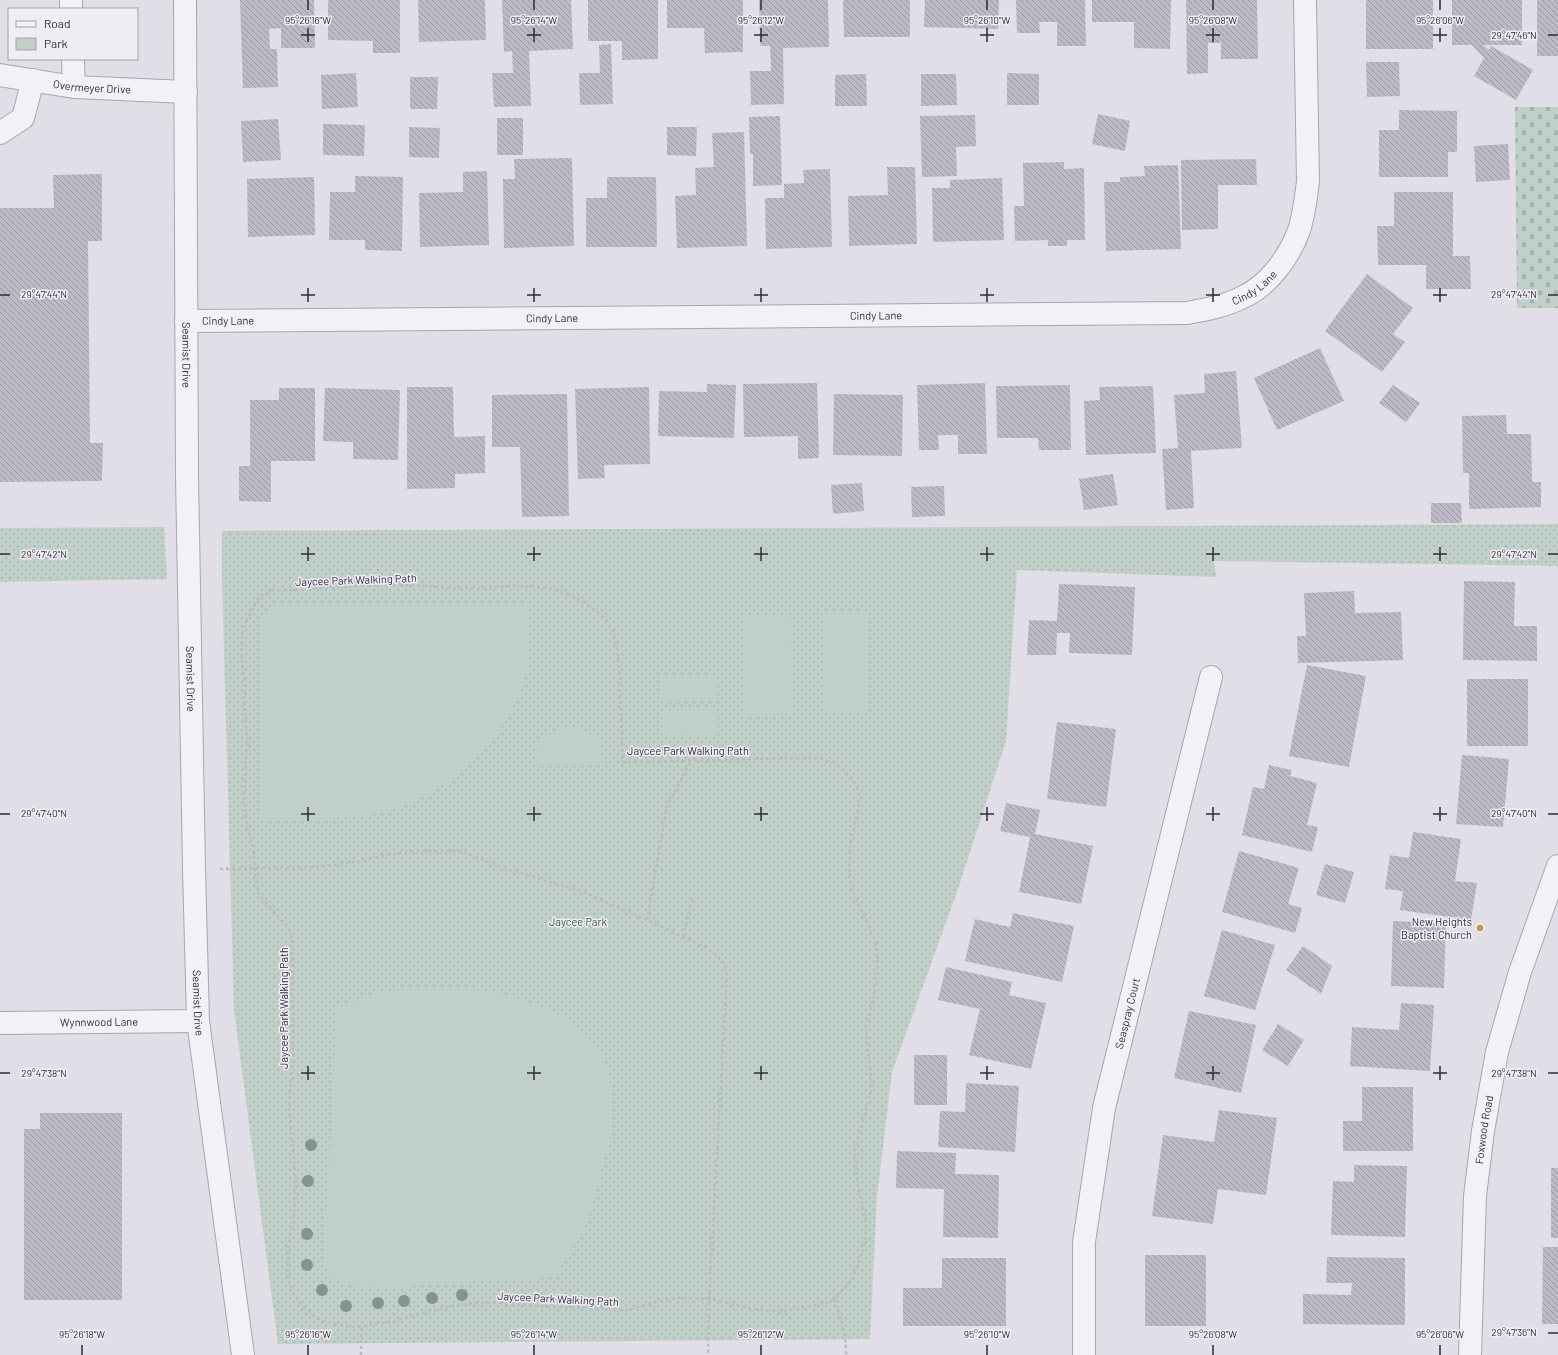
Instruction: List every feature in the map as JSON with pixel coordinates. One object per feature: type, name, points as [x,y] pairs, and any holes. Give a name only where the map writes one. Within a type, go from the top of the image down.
[{"type":"street","name":"Seamist Drive","points":[[185,0],[187,475],[198,1021],[243,1355]]},
{"type":"street","name":"Cindy Lane","points":[[186,321],[1187,313],[1218,307],[1244,297],[1261,285],[1276,271],[1298,232],[1305,206],[1308,181],[1306,0]]},
{"type":"street","points":[[73,60],[74,88]]},
{"type":"street","name":"Overmeyer Drive","points":[[0,75],[74,88],[186,92]]},
{"type":"street","points":[[0,133],[23,118],[33,80]]},
{"type":"street","name":"Seaspray Court","points":[[1084,1355],[1084,1242],[1104,1108],[1211,677]]},
{"type":"street","name":"Foxwood Road","points":[[1470,1355],[1476,1196],[1483,1132],[1497,1052],[1520,972],[1558,866]]},
{"type":"street","name":"Wynnwood Lane","points":[[0,1023],[198,1021]]},
{"type":"path","name":"Jaycee Park Walking Path","points":[[387,584],[453,588],[534,586],[569,593],[589,606],[606,620],[615,644],[619,666],[623,762],[691,760],[822,759],[834,763],[842,768],[851,777],[857,787],[860,800],[850,847],[849,876],[853,892],[874,940],[878,965],[866,1028],[872,1089],[855,1148],[857,1180],[866,1230],[864,1247],[853,1277],[844,1289],[829,1302],[795,1310],[769,1312],[709,1299],[676,1298],[627,1310],[549,1307],[502,1303],[463,1304],[426,1312],[395,1321],[349,1327],[318,1319],[305,1309],[294,1295],[288,1278],[288,1249],[295,1208],[296,1182],[289,1105],[293,1054],[292,939],[289,929],[261,898],[257,890],[253,846],[247,826],[244,806],[245,768],[248,743],[244,709],[246,682],[241,657],[241,647],[242,634],[252,608],[259,597],[272,590],[298,590],[387,584]]},
{"type":"path","points":[[647,920],[667,806],[691,760]]},
{"type":"path","points":[[194,869],[320,867],[360,861],[408,851],[461,851],[503,868],[581,891],[705,947],[723,961],[728,973],[709,1299],[708,1355]]},
{"type":"path","points":[[684,937],[693,898]]},
{"type":"path","points":[[834,1299],[846,1333],[846,1355]]},
{"type":"path","points":[[361,1326],[361,1355]]},
{"type":"green space","points":[[1515,107],[1558,107],[1558,308],[1517,308]]},
{"type":"green space","name":"Jaycee Park","points":[[1558,524],[1558,566],[1214,561],[1216,577],[1017,570],[1006,741],[958,889],[892,1072],[877,1196],[870,1339],[278,1344],[234,1010],[222,580],[222,531]]},
{"type":"green space","points":[[164,527],[167,579],[0,582],[0,528]]},
{"type":"green space","points":[[276,603],[529,603],[527,667],[518,694],[505,720],[489,744],[469,765],[446,783],[421,798],[394,809],[353,817],[326,819],[260,819],[259,620]]},
{"type":"green space","points":[[822,613],[868,613],[869,713],[823,713]]},
{"type":"green space","points":[[790,614],[792,714],[745,715],[743,615]]},
{"type":"green space","points":[[717,675],[718,700],[661,702],[661,676]]},
{"type":"green space","points":[[718,709],[718,734],[662,735],[662,710]]},
{"type":"green space","points":[[572,726],[587,732],[596,739],[601,749],[602,765],[535,766],[536,749],[539,743],[550,734]]},
{"type":"green space","points":[[427,987],[450,987],[482,990],[515,997],[561,1015],[575,1024],[589,1037],[600,1053],[608,1070],[612,1089],[612,1131],[587,1224],[554,1277],[393,1287],[356,1286],[343,1283],[332,1277],[326,1269],[323,1251],[330,1155],[336,1008],[363,998],[390,991]]},
{"type":"building","points":[[240,0],[314,0],[315,48],[281,48],[281,28],[269,29],[270,49],[277,49],[278,87],[243,88]]},
{"type":"building","points":[[328,0],[400,0],[400,53],[373,53],[373,41],[328,40]]},
{"type":"building","points":[[418,0],[485,0],[486,40],[419,42]]},
{"type":"building","points":[[502,0],[571,0],[573,49],[529,51],[531,106],[494,107],[492,73],[513,73],[512,51],[504,52]]},
{"type":"building","points":[[588,0],[658,0],[658,59],[622,60],[622,41],[588,41]]},
{"type":"building","points":[[667,0],[743,0],[743,52],[705,53],[704,28],[667,28]]},
{"type":"building","points":[[759,0],[828,0],[829,47],[783,48],[784,104],[751,105],[750,71],[771,71],[770,46],[760,46]]},
{"type":"building","points":[[843,0],[910,0],[910,37],[844,37]]},
{"type":"building","points":[[925,0],[999,0],[998,29],[924,27]]},
{"type":"building","points":[[1016,0],[1085,0],[1086,46],[1057,46],[1057,22],[1039,22],[1040,33],[1017,33]]},
{"type":"building","points":[[1092,0],[1171,0],[1170,49],[1134,48],[1134,22],[1092,22]]},
{"type":"building","points":[[1186,0],[1257,0],[1258,59],[1221,59],[1221,43],[1208,43],[1208,73],[1187,74]]},
{"type":"building","points":[[1366,0],[1433,0],[1433,49],[1366,49]]},
{"type":"building","points":[[1452,0],[1522,0],[1522,45],[1483,45],[1489,50],[1491,46],[1533,70],[1516,100],[1474,76],[1484,58],[1472,45],[1452,45]]},
{"type":"building","points":[[1537,0],[1558,0],[1558,56],[1537,56]]},
{"type":"building","points":[[611,44],[613,104],[580,105],[579,73],[600,73],[599,45]]},
{"type":"building","points":[[1366,62],[1399,62],[1400,96],[1367,97]]},
{"type":"building","points":[[356,73],[358,107],[322,109],[321,75]]},
{"type":"building","points":[[1007,73],[1039,74],[1039,105],[1007,105]]},
{"type":"building","points":[[866,74],[867,106],[835,106],[835,75]]},
{"type":"building","points":[[921,74],[956,74],[957,105],[921,106]]},
{"type":"building","points":[[410,77],[438,77],[437,109],[410,109]]},
{"type":"building","points":[[1399,110],[1457,111],[1457,152],[1448,152],[1448,177],[1379,177],[1379,130],[1399,130]]},
{"type":"building","points":[[1098,114],[1130,121],[1125,151],[1092,144]]},
{"type":"building","points":[[975,115],[976,146],[956,147],[957,176],[922,177],[920,116]]},
{"type":"building","points":[[780,116],[782,185],[753,186],[753,154],[750,154],[749,117]]},
{"type":"building","points":[[497,118],[523,118],[523,155],[497,155]]},
{"type":"building","points":[[278,119],[281,160],[243,162],[241,121]]},
{"type":"building","points":[[323,124],[365,125],[364,156],[323,155]]},
{"type":"building","points":[[409,127],[440,128],[439,158],[409,157]]},
{"type":"building","points":[[667,127],[697,127],[696,156],[667,155]]},
{"type":"building","points":[[744,132],[747,246],[677,248],[675,196],[696,195],[695,168],[714,167],[712,133]]},
{"type":"building","points":[[1508,144],[1510,180],[1476,182],[1474,146]]},
{"type":"building","points":[[572,158],[574,246],[504,248],[503,179],[515,179],[514,159]]},
{"type":"building","points":[[1256,159],[1257,185],[1218,185],[1218,229],[1182,230],[1181,160]]},
{"type":"building","points":[[1064,162],[1064,169],[1084,168],[1085,240],[1067,240],[1067,246],[1048,246],[1048,240],[1015,241],[1014,206],[1024,206],[1023,163]]},
{"type":"building","points":[[1178,165],[1181,249],[1106,251],[1104,182],[1120,182],[1120,177],[1145,176],[1144,166]]},
{"type":"building","points":[[887,167],[915,167],[917,244],[849,246],[848,196],[888,195]]},
{"type":"building","points":[[830,169],[832,247],[766,249],[765,198],[784,198],[784,184],[804,183],[803,170]]},
{"type":"building","points":[[487,171],[489,245],[420,247],[419,193],[463,192],[463,172]]},
{"type":"building","points":[[102,174],[102,241],[88,241],[90,443],[103,443],[102,481],[0,482],[0,208],[54,208],[53,175]]},
{"type":"building","points":[[355,176],[403,177],[402,251],[365,250],[365,240],[329,240],[330,192],[355,192]]},
{"type":"building","points":[[314,177],[315,235],[248,237],[247,179]]},
{"type":"building","points":[[607,177],[656,177],[657,247],[586,247],[586,198],[607,198]]},
{"type":"building","points":[[1002,178],[1004,240],[933,242],[932,188],[950,188],[950,180]]},
{"type":"building","points":[[1394,192],[1453,192],[1453,256],[1470,256],[1471,289],[1426,289],[1426,265],[1378,265],[1377,226],[1394,226]]},
{"type":"building","points":[[1367,274],[1413,308],[1393,334],[1405,342],[1382,372],[1325,331]]},
{"type":"building","points":[[1320,348],[1344,401],[1277,430],[1254,378]]},
{"type":"building","points":[[1236,371],[1242,448],[1191,451],[1194,508],[1166,510],[1162,449],[1178,448],[1174,395],[1205,393],[1204,374]]},
{"type":"building","points":[[817,383],[819,458],[798,459],[798,436],[744,437],[743,384]]},
{"type":"building","points":[[985,383],[987,454],[958,454],[958,435],[938,435],[939,450],[919,450],[917,385]]},
{"type":"building","points":[[707,384],[736,385],[734,438],[658,436],[659,391],[707,392]]},
{"type":"building","points":[[1070,385],[1071,450],[1039,450],[1038,438],[997,438],[996,386]]},
{"type":"building","points":[[1393,385],[1420,403],[1406,422],[1379,403]]},
{"type":"building","points":[[1153,386],[1156,453],[1086,455],[1084,401],[1100,400],[1099,387]]},
{"type":"building","points":[[407,387],[453,387],[454,437],[485,436],[485,473],[455,474],[455,488],[407,489]]},
{"type":"building","points":[[649,387],[650,464],[604,465],[605,478],[578,479],[575,389]]},
{"type":"building","points":[[279,388],[315,388],[315,461],[271,461],[271,502],[239,501],[239,466],[250,466],[250,400],[279,400]]},
{"type":"building","points":[[325,388],[400,390],[398,460],[353,459],[353,442],[323,441]]},
{"type":"building","points":[[567,394],[569,516],[522,517],[520,447],[492,447],[492,395]]},
{"type":"building","points":[[834,394],[903,395],[902,456],[833,455]]},
{"type":"building","points":[[1506,415],[1507,434],[1531,434],[1532,482],[1541,482],[1541,507],[1469,509],[1469,473],[1463,473],[1462,416]]},
{"type":"building","points":[[1113,474],[1118,505],[1084,510],[1079,479]]},
{"type":"building","points":[[862,483],[864,511],[833,514],[831,485]]},
{"type":"building","points":[[944,486],[945,516],[912,517],[911,487]]},
{"type":"building","points":[[1431,503],[1461,503],[1462,523],[1431,523]]},
{"type":"building","points":[[1464,581],[1515,582],[1514,626],[1537,626],[1537,661],[1463,660]]},
{"type":"building","points":[[1059,584],[1135,587],[1132,655],[1069,653],[1070,633],[1057,633],[1056,655],[1027,655],[1029,620],[1057,621]]},
{"type":"building","points":[[1354,591],[1355,613],[1401,612],[1403,660],[1298,663],[1297,636],[1306,636],[1304,593]]},
{"type":"building","points":[[1307,665],[1366,676],[1349,767],[1289,756]]},
{"type":"building","points":[[1467,679],[1528,679],[1528,746],[1467,746]]},
{"type":"building","points":[[1057,722],[1116,729],[1106,807],[1047,799]]},
{"type":"building","points":[[1462,755],[1509,759],[1503,827],[1456,824]]},
{"type":"building","points":[[1269,765],[1292,770],[1290,776],[1317,783],[1307,825],[1318,827],[1312,852],[1242,835],[1253,787],[1264,789]]},
{"type":"building","points":[[1006,803],[1040,810],[1035,834],[1093,846],[1081,904],[1019,892],[1030,837],[1000,831]]},
{"type":"building","points":[[1413,832],[1461,839],[1455,881],[1477,883],[1471,920],[1400,910],[1403,891],[1385,889],[1390,855],[1409,858]]},
{"type":"building","points":[[1239,851],[1299,868],[1288,904],[1302,908],[1295,933],[1222,912]]},
{"type":"building","points":[[1325,864],[1354,872],[1345,903],[1316,895]]},
{"type":"building","points":[[1013,913],[1074,926],[1062,982],[965,961],[975,919],[1010,927]]},
{"type":"building","points":[[1393,921],[1446,923],[1444,988],[1391,986]]},
{"type":"building","points":[[1222,930],[1275,945],[1255,1010],[1204,996]]},
{"type":"building","points":[[1303,946],[1332,966],[1321,994],[1286,970]]},
{"type":"building","points":[[946,967],[1012,982],[1009,995],[1046,1003],[1031,1069],[969,1055],[980,1009],[938,1000]]},
{"type":"building","points":[[1401,1003],[1434,1005],[1430,1071],[1350,1066],[1352,1027],[1399,1030]]},
{"type":"building","points":[[1189,1011],[1256,1025],[1241,1093],[1174,1078]]},
{"type":"building","points":[[1278,1024],[1304,1040],[1288,1066],[1262,1050]]},
{"type":"building","points":[[914,1055],[947,1055],[947,1105],[914,1105]]},
{"type":"building","points":[[966,1083],[1019,1086],[1015,1152],[938,1147],[940,1111],[965,1112]]},
{"type":"building","points":[[1362,1087],[1413,1087],[1413,1151],[1343,1151],[1343,1121],[1362,1121]]},
{"type":"building","points":[[1219,1110],[1277,1118],[1266,1195],[1218,1189],[1213,1224],[1152,1216],[1163,1135],[1214,1142]]},
{"type":"building","points":[[40,1113],[122,1113],[122,1300],[24,1300],[24,1129],[40,1129]]},
{"type":"building","points":[[897,1151],[956,1153],[955,1174],[999,1175],[998,1238],[943,1237],[944,1189],[896,1188]]},
{"type":"building","points":[[1354,1165],[1407,1166],[1405,1237],[1331,1235],[1333,1181],[1354,1182]]},
{"type":"building","points":[[1551,1168],[1558,1168],[1558,1238],[1551,1238]]},
{"type":"building","points":[[1543,1247],[1558,1247],[1558,1324],[1542,1324]]},
{"type":"building","points":[[1145,1255],[1206,1255],[1206,1326],[1145,1326]]},
{"type":"building","points":[[1327,1257],[1405,1258],[1405,1325],[1303,1324],[1303,1294],[1351,1295],[1352,1283],[1326,1283]]},
{"type":"building","points":[[942,1258],[1006,1258],[1006,1326],[903,1326],[903,1288],[942,1288]]},
{"type":"place","name":"New Heights Baptist Church","points":[[1480,928]]}]
